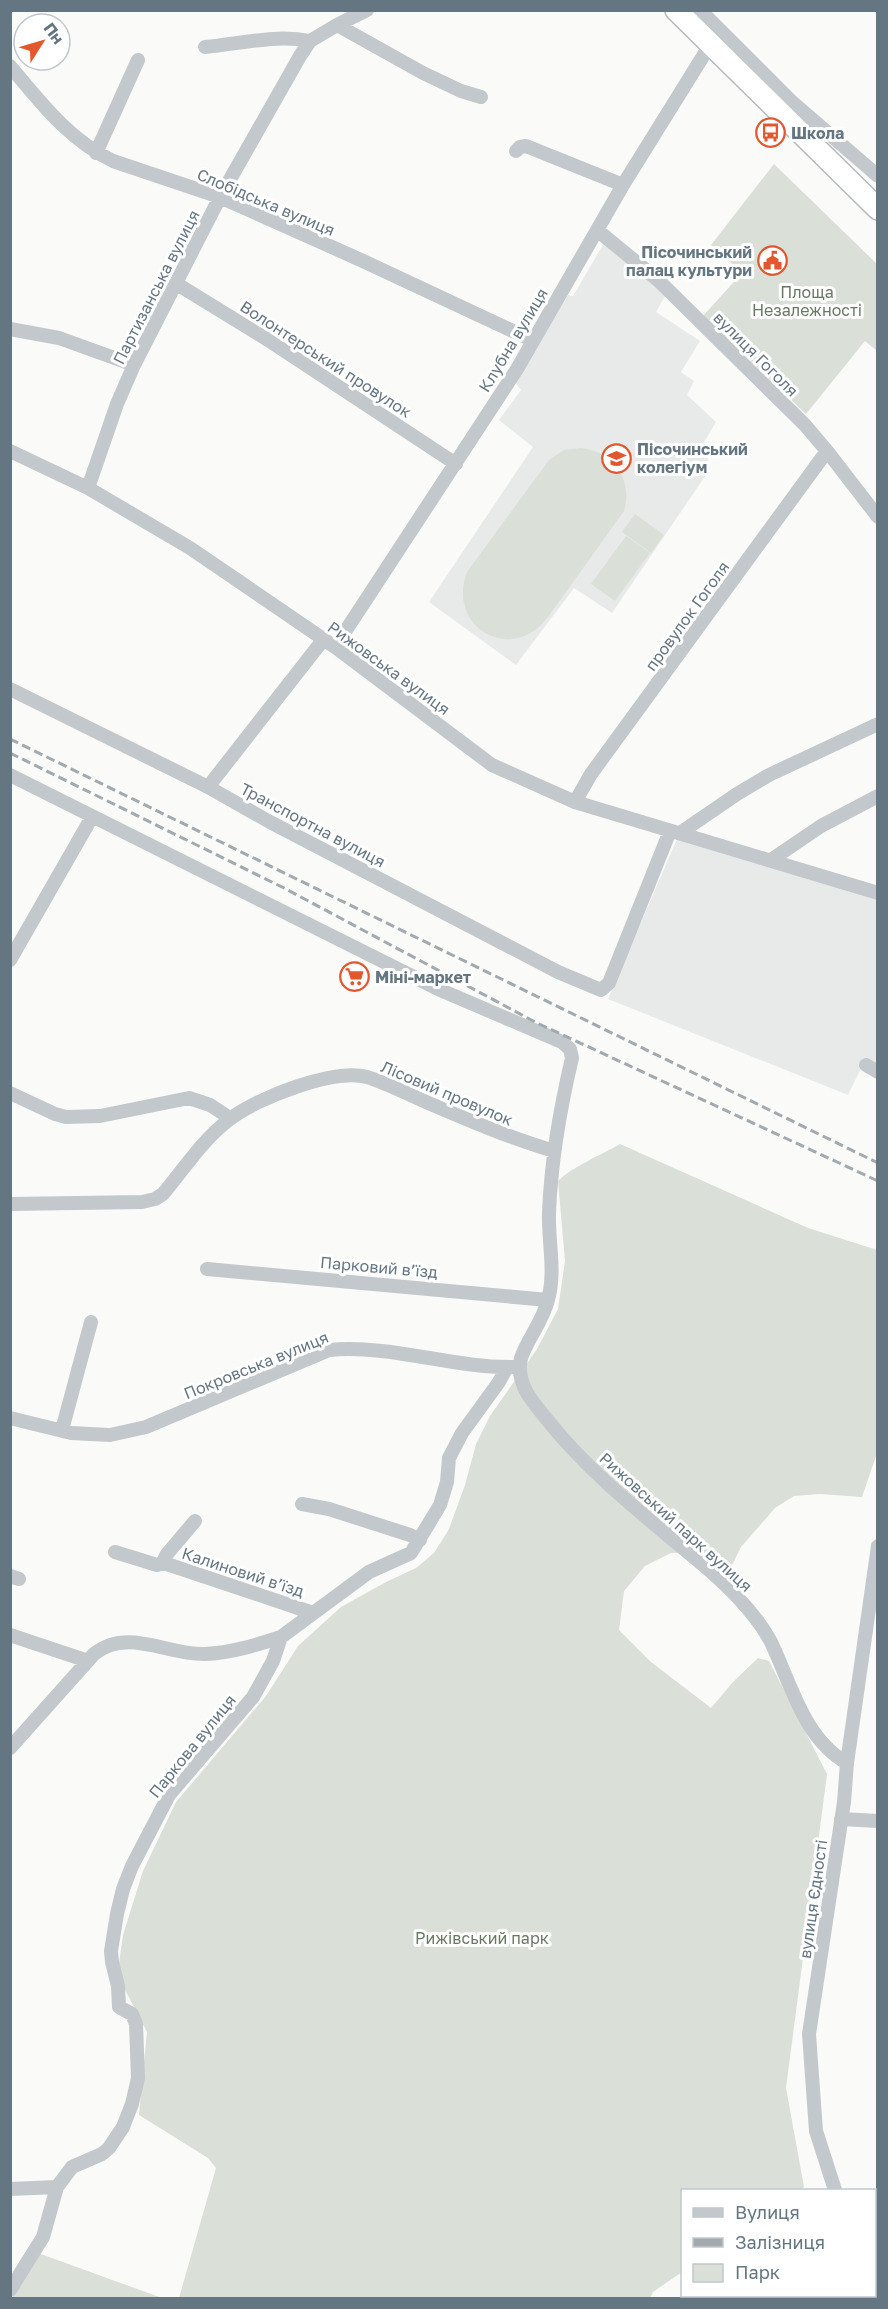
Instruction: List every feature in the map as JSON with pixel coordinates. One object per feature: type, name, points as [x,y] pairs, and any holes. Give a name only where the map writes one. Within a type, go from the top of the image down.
[{"type":"highway","points":[[676,10],[878,209]]},
{"type":"street","name":"Партизанська вулиця","points":[[88,488],[117,404],[134,365],[220,197],[310,41],[367,10]]},
{"type":"street","points":[[700,10],[790,101],[878,176]]},
{"type":"street","points":[[337,25],[461,91],[481,97]]},
{"type":"street","points":[[205,47],[259,40],[310,41]]},
{"type":"street","name":"Клубна вулиця","points":[[208,787],[329,644],[456,464],[517,369],[623,185],[710,45]]},
{"type":"street","points":[[96,153],[138,60]]},
{"type":"street","name":"Слобідська вулиця","points":[[10,66],[70,134],[96,153],[113,161],[220,197],[532,340]]},
{"type":"street","points":[[516,151],[526,146],[623,185]]},
{"type":"street","name":"вулиця Гоголя","points":[[597,230],[658,280],[805,425],[878,517]]},
{"type":"street","name":"Волонтерський провулок","points":[[177,284],[268,340],[456,464]]},
{"type":"street","points":[[10,329],[58,338],[134,365]]},
{"type":"street","name":"Рижовська вулиця","points":[[10,451],[88,488],[190,548],[329,644],[492,765],[575,802],[878,893]]},
{"type":"street","name":"провулок Гоголя","points":[[575,802],[591,774],[827,451]]},
{"type":"street","name":"Транспортна вулиця","points":[[10,688],[208,787],[270,822],[558,972],[601,990],[609,983],[675,832]]},
{"type":"street","points":[[675,832],[769,775],[878,724]]},
{"type":"street","points":[[10,775],[438,989],[562,1042],[570,1049],[572,1058],[561,1101],[554,1151],[549,1223],[552,1280],[545,1310],[513,1366],[462,1433],[449,1458],[447,1482],[440,1505],[411,1553],[369,1572],[281,1637],[251,1647],[203,1654],[123,1641],[107,1645],[88,1661],[10,1748]]},
{"type":"street","points":[[771,860],[821,826],[878,796]]},
{"type":"street","points":[[10,960],[92,817]]},
{"type":"street","name":"Лісовий провулок","points":[[10,1204],[147,1202],[155,1199],[163,1194],[209,1137],[230,1118],[296,1087],[337,1077],[365,1077],[507,1136],[554,1151]]},
{"type":"street","points":[[10,1093],[66,1117],[100,1116],[189,1098],[210,1105],[230,1118]]},
{"type":"street","name":"Парковий в’їзд","points":[[207,1269],[548,1300]]},
{"type":"street","points":[[62,1430],[91,1323]]},
{"type":"street","name":"Покровська вулиця","points":[[10,1418],[62,1430],[110,1435],[146,1428],[329,1350],[356,1347],[513,1366]]},
{"type":"street","name":"Рижовський парк вулиця","points":[[513,1366],[527,1392],[578,1455],[604,1482],[721,1580],[751,1612],[771,1642],[791,1689],[822,1744],[833,1755],[847,1762]]},
{"type":"street","points":[[302,1504],[329,1509],[420,1540]]},
{"type":"street","name":"Калиновий в’їзд","points":[[162,1563],[166,1554],[195,1521]]},
{"type":"street","name":"вулиця Єдності","points":[[835,2189],[816,2131],[809,2034],[841,1819],[847,1762],[873,1610],[878,1546]]},
{"type":"street","name":"Калиновий в’їзд","points":[[115,1552],[157,1565],[162,1563],[313,1613]]},
{"type":"street","points":[[10,1635],[88,1661]]},
{"type":"street","name":"Паркова вулиця","points":[[57,2187],[72,2167],[102,2154],[116,2139],[132,2104],[138,2078],[136,2024],[132,2014],[119,2007],[118,1986],[112,1962],[113,1934],[123,1889],[157,1814],[169,1795],[253,1697],[273,1661],[281,1637]]},
{"type":"street","points":[[841,1819],[878,1821]]},
{"type":"street","points":[[10,2189],[57,2187],[43,2237],[10,2290]]},
{"type":"shaded area","name":"Пісочинський колегіум","points":[[604,243],[662,289],[665,296],[656,312],[700,341],[681,372],[694,381],[687,395],[716,422],[704,442],[710,469],[612,613],[574,588],[516,665],[429,602],[533,447],[499,420],[521,390],[515,382],[568,295],[573,296]]},
{"type":"shaded area","points":[[677,839],[877,900],[877,1076],[861,1068],[848,1095],[608,999]]},
{"type":"green space","name":"Площа Незалежності","points":[[774,164],[877,264],[877,351],[865,341],[806,414],[703,316],[742,273],[711,245]]},
{"type":"green space","points":[[581,448],[603,455],[618,469],[626,488],[624,511],[548,617],[533,631],[517,638],[501,639],[486,634],[474,624],[466,609],[463,592],[467,572],[549,460],[564,450]]},
{"type":"green space","points":[[635,514],[664,535],[651,553],[622,532]]},
{"type":"green space","points":[[626,536],[650,553],[615,601],[591,584]]},
{"type":"green space","name":"Рижівський парк","points":[[620,1144],[808,1228],[877,1250],[877,1453],[862,1497],[820,1494],[794,1496],[775,1508],[741,1547],[732,1565],[700,1552],[671,1553],[645,1566],[624,1591],[619,1630],[651,1662],[711,1708],[758,1658],[769,1661],[827,1774],[786,2088],[804,2187],[801,2189],[681,2189],[681,2273],[653,2292],[650,2298],[179,2298],[216,2168],[208,2158],[139,2115],[147,2032],[124,1988],[119,1963],[123,1935],[143,1871],[176,1802],[266,1696],[298,1646],[341,1607],[416,1568],[434,1553],[449,1529],[465,1485],[476,1444],[490,1416],[537,1349],[558,1309],[565,1261],[558,1181],[579,1166]]},
{"type":"green space","points":[[38,2253],[162,2298],[12,2298]]},
{"type":"railway","points":[[10,739],[878,1163]]},
{"type":"railway","points":[[10,753],[284,888],[537,1023],[878,1181]]},
{"type":"place","name":"Школа","points":[[770,133]]},
{"type":"place","name":"Пісочинський палац культури","points":[[773,261]]},
{"type":"place","name":"Пісочинський колегіум","points":[[616,458]]},
{"type":"place","name":"Міні-маркет","points":[[354,977]]}]
